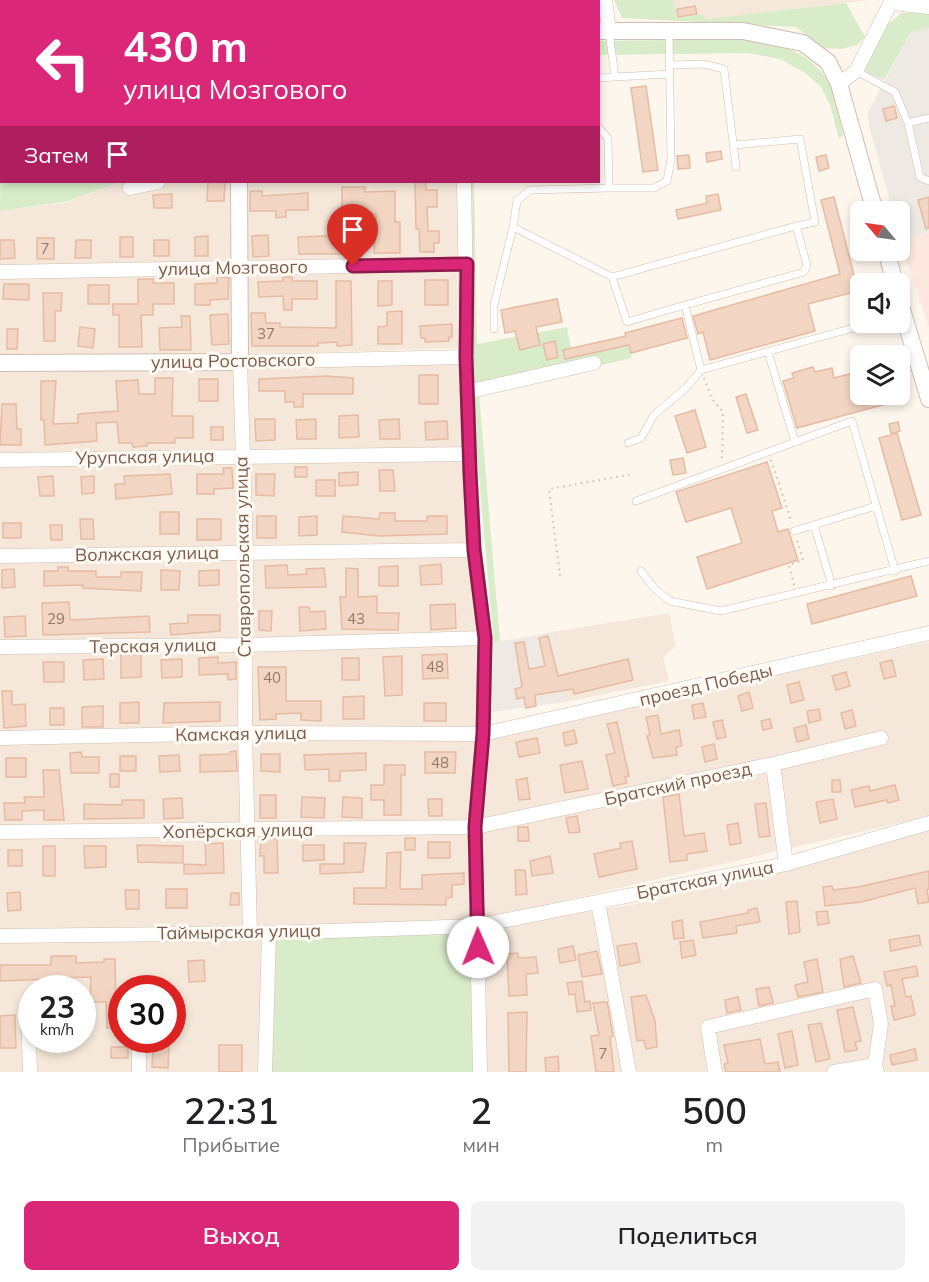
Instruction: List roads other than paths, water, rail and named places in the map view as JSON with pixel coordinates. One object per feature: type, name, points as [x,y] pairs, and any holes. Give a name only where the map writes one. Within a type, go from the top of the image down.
[{"type":"street","points":[[605,0],[604,31],[743,31],[803,43],[828,62],[839,84],[872,201]]},
{"type":"street","points":[[839,84],[856,71],[892,2],[929,7]]},
{"type":"street","points":[[130,188],[153,183]]},
{"type":"street","name":"Ставропольская улица","points":[[239,183],[240,362],[246,553],[245,733],[250,932]]},
{"type":"street","points":[[464,183],[469,454],[474,550],[485,638],[483,734],[475,827],[480,1072]]},
{"type":"street","name":"улица Мозгового","points":[[0,272],[467,264]]},
{"type":"street","points":[[908,333],[929,399]]},
{"type":"street","name":"улица Ростовского","points":[[0,363],[240,362],[466,357]]},
{"type":"street","points":[[467,392],[594,363]]},
{"type":"street","name":"Урупская улица","points":[[0,460],[242,455],[469,454]]},
{"type":"street","name":"Волжская улица","points":[[0,556],[474,550]]},
{"type":"street","name":"проезд Победы","points":[[483,734],[929,633]]},
{"type":"street","name":"Терская улица","points":[[0,647],[246,645],[485,638]]},
{"type":"street","name":"Камская улица","points":[[0,738],[245,733],[483,734]]},
{"type":"street","name":"Братский проезд","points":[[475,827],[773,764],[881,738]]},
{"type":"street","points":[[773,764],[786,864]]},
{"type":"street","name":"Братская улица","points":[[477,926],[786,864],[929,823]]},
{"type":"street","name":"Хопёрская улица","points":[[0,832],[475,827]]},
{"type":"street","points":[[598,902],[629,1072]]},
{"type":"street","name":"Таймырская улица","points":[[0,936],[269,933],[477,926]]},
{"type":"street","points":[[265,1072],[269,933]]},
{"type":"street","points":[[715,1072],[708,1027],[875,989],[881,1024],[876,1068],[834,1072]]},
{"type":"street","points":[[29,1053],[30,1072]]},
{"type":"street","points":[[139,1053],[139,1072]]},
{"type":"lane","points":[[604,31],[615,77]]},
{"type":"lane","points":[[494,329],[494,305],[517,201],[530,190],[654,188],[667,181],[671,159],[669,31]]},
{"type":"lane","points":[[669,65],[703,64],[724,69],[736,167]]},
{"type":"lane","points":[[856,71],[895,92],[908,123],[920,177],[929,181]]},
{"type":"lane","points":[[600,78],[670,74]]},
{"type":"lane","points":[[908,123],[929,118]]},
{"type":"lane","points":[[600,129],[608,138],[609,188]]},
{"type":"lane","points":[[513,227],[612,277],[815,222],[800,139],[734,145]]},
{"type":"lane","points":[[612,277],[627,322],[804,272],[807,265],[796,226]]},
{"type":"lane","points":[[685,305],[701,370]]},
{"type":"lane","points":[[628,443],[641,438],[654,415],[686,388],[701,370],[850,329]]},
{"type":"lane","points":[[768,352],[795,442]]},
{"type":"lane","points":[[636,501],[852,421],[895,571]]},
{"type":"lane","points":[[794,531],[876,506]]},
{"type":"lane","points":[[814,525],[832,586]]},
{"type":"lane","points":[[641,571],[654,588],[670,602],[721,611],[929,561]]}]
